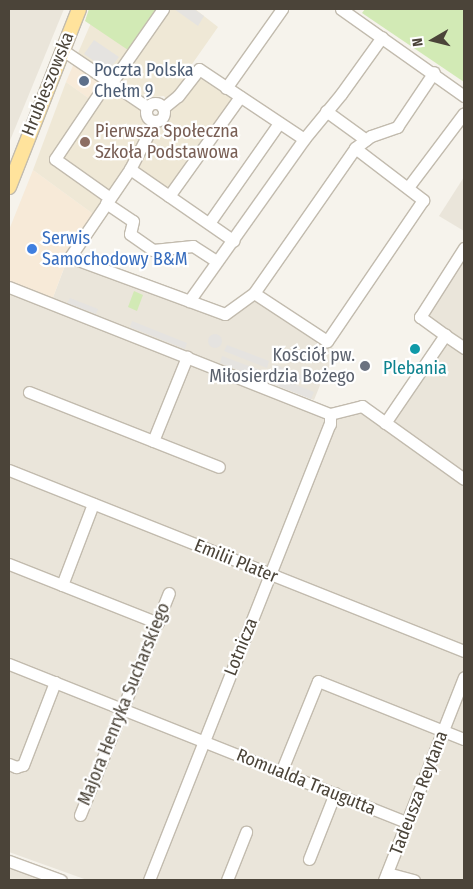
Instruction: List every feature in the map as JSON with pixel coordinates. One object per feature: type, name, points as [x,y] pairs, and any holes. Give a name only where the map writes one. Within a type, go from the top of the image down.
[{"type":"main road","name":"Hrubieszowska","points":[[9,187],[61,49],[79,9]]},
{"type":"street","points":[[163,9],[55,159],[132,221],[130,234],[153,250],[193,246],[216,261]]},
{"type":"street","points":[[226,88],[282,9]]},
{"type":"street","points":[[342,9],[434,72],[464,96]]},
{"type":"street","points":[[189,301],[216,261],[234,241],[304,139],[382,36]]},
{"type":"street","points":[[61,49],[147,107]]},
{"type":"street","points":[[304,139],[199,69],[178,96],[163,108],[162,117],[155,121],[130,169],[70,256],[225,314],[254,293],[355,148],[366,140],[397,127],[434,72]]},
{"type":"street","points":[[170,196],[240,97]]},
{"type":"street","points":[[147,107],[156,103],[163,108]]},
{"type":"street","points":[[147,107],[147,117],[155,121]]},
{"type":"street","points":[[326,111],[366,140]]},
{"type":"street","points":[[409,186],[464,113]]},
{"type":"street","points":[[209,223],[279,123]]},
{"type":"street","points":[[254,293],[327,341],[423,200],[409,186],[355,148]]},
{"type":"street","points":[[130,169],[234,241]]},
{"type":"street","points":[[464,248],[420,316],[464,348]]},
{"type":"street","points":[[9,287],[330,414],[362,406],[464,479]]},
{"type":"street","points":[[385,423],[445,335]]},
{"type":"street","points":[[153,441],[186,357]]},
{"type":"street","points":[[29,392],[220,467]]},
{"type":"street","name":"Lotnicza","points":[[149,880],[330,424],[330,414]]},
{"type":"street","name":"Emilii Plater","points":[[9,470],[464,651]]},
{"type":"street","points":[[62,585],[93,504]]},
{"type":"street","points":[[9,564],[158,624]]},
{"type":"street","name":"Majora Henryka Sucharskiego","points":[[80,815],[169,593]]},
{"type":"street","name":"Romualda Traugutta","points":[[9,664],[407,822]]},
{"type":"street","name":"Tadeusza Reytana","points":[[386,877],[464,677]]},
{"type":"street","points":[[281,772],[318,681],[464,739]]},
{"type":"street","points":[[9,764],[16,767],[23,764],[55,682]]},
{"type":"street","points":[[308,859],[334,793]]},
{"type":"street","points":[[227,880],[246,832]]},
{"type":"street","points":[[9,861],[61,880]]},
{"type":"street","points":[[386,877],[414,880]]},
{"type":"shaded area","points":[[9,9],[64,9],[9,143]]},
{"type":"shaded area","points":[[97,9],[195,9],[218,27],[190,67],[235,99],[168,195],[129,168],[96,216],[33,170],[66,82],[98,105],[110,88],[139,107],[146,128],[157,128],[171,107],[164,96],[145,98],[78,53]]},
{"type":"shaded area","points":[[174,9],[194,9],[204,16],[198,26]]},
{"type":"shaded area","points":[[94,40],[119,57],[108,71],[84,54]]},
{"type":"shaded area","points":[[74,63],[110,88],[98,105],[66,82]]},
{"type":"shaded area","points":[[33,170],[96,216],[67,260],[52,300],[9,282],[9,230]]},
{"type":"shaded area","points":[[464,177],[464,231],[439,216]]},
{"type":"shaded area","points":[[464,240],[464,880],[157,880],[338,417],[361,413],[381,427],[442,336],[417,317]]},
{"type":"shaded area","points":[[71,250],[233,311],[253,297],[339,352],[325,373],[314,400],[52,300]]},
{"type":"shaded area","points":[[9,293],[323,417],[326,423],[145,880],[87,880],[9,852]]},
{"type":"shaded area","points":[[70,298],[98,309],[96,314],[67,303]]},
{"type":"shaded area","points":[[132,321],[187,343],[185,349],[130,327]]},
{"type":"shaded area","points":[[212,334],[218,334],[222,341],[218,348],[212,348],[208,344],[208,338]]},
{"type":"shaded area","points":[[227,345],[269,361],[267,368],[224,351]]},
{"type":"shaded area","points":[[222,356],[262,371],[259,378],[220,363]]},
{"type":"shaded area","points":[[274,364],[307,377],[305,382],[272,370]]},
{"type":"shaded area","points":[[271,375],[314,392],[311,399],[268,382]]},
{"type":"shaded area","points":[[9,865],[51,880],[9,880]]},
{"type":"green space","points":[[89,9],[157,9],[128,50],[85,21]]},
{"type":"green space","points":[[365,9],[464,9],[464,82],[362,13]]},
{"type":"green space","points":[[134,291],[143,295],[137,311],[128,307]]},
{"type":"place","name":"Poczta Polska Chełm 9","points":[[84,81]]},
{"type":"place","name":"Pierwsza Społeczna Szkoła Podstawowa","points":[[85,142]]},
{"type":"place","name":"Serwis Samochodowy B&M","points":[[32,249]]},
{"type":"place","name":"Plebania","points":[[415,349]]},
{"type":"place","name":"Kościół pw. Miłosierdzia Bożego","points":[[365,366]]}]
